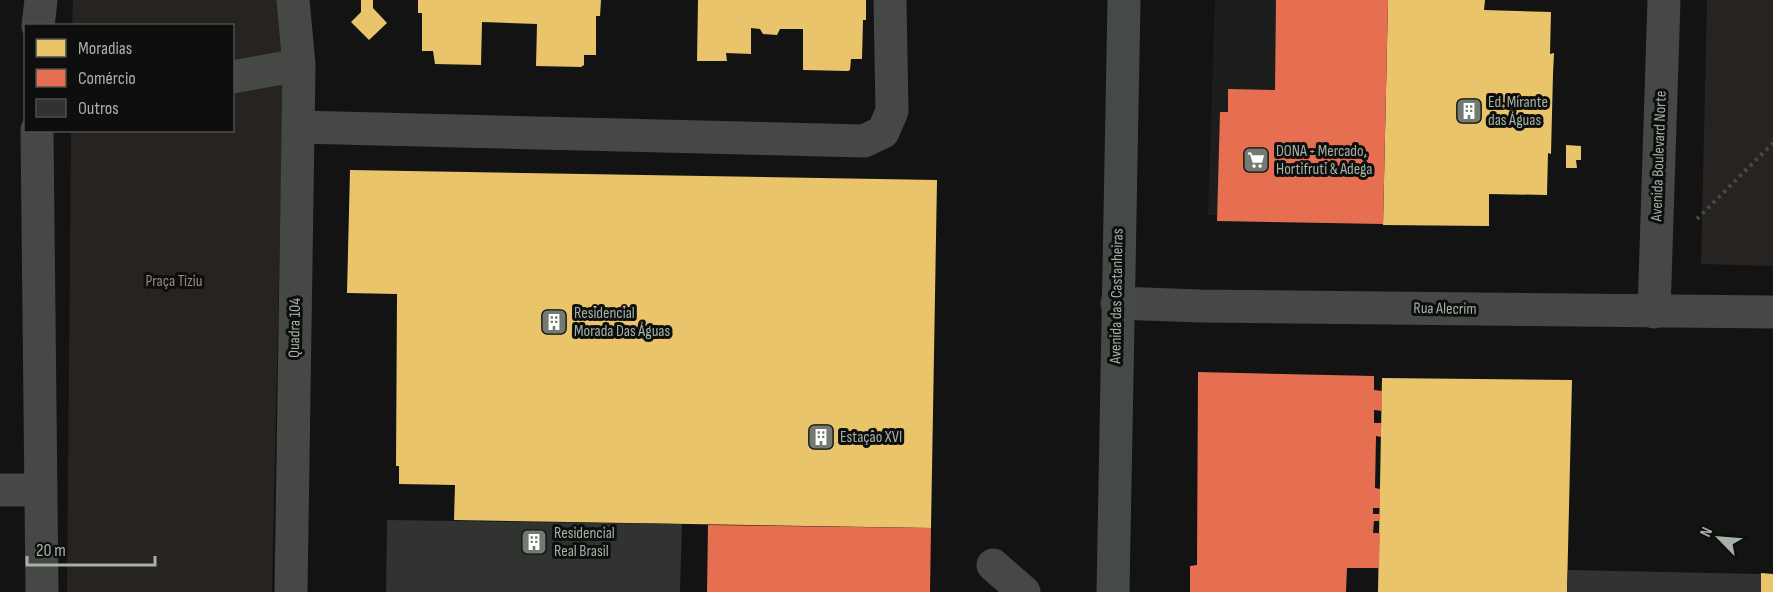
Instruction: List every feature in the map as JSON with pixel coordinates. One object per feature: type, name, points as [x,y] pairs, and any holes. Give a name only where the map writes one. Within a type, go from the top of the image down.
[{"type":"main road","name":"Avenida das Castanheiras","points":[[1113,592],[1117,303],[1125,0]]},
{"type":"street","points":[[38,24],[41,0]]},
{"type":"street","name":"Quadra 104","points":[[291,592],[299,65],[293,0]]},
{"type":"street","points":[[298,127],[864,141],[883,132],[892,111],[890,0]]},
{"type":"street","name":"Avenida Boulevard Norte","points":[[1654,312],[1664,0]]},
{"type":"street","points":[[234,76],[299,65]]},
{"type":"street","points":[[37,132],[42,592]]},
{"type":"street","name":"Rua Alecrim","points":[[1117,303],[1200,306],[1773,312]]},
{"type":"street","points":[[0,490],[40,490]]},
{"type":"street","points":[[993,565],[1024,592]]},
{"type":"path","points":[[1655,260],[1773,143]]},
{"type":"shaded area","points":[[1215,0],[1375,0],[1369,220],[1208,215]]},
{"type":"green space","name":"Praça Tiziu","points":[[73,0],[277,0],[284,52],[272,592],[67,592],[71,132],[234,132],[234,24],[72,24]]},
{"type":"green space","points":[[1707,0],[1773,0],[1773,266],[1701,264]]},
{"type":"building: Moradias","points":[[361,0],[373,0],[373,8],[387,23],[369,40],[351,22],[361,12]]},
{"type":"building: Moradias","points":[[418,0],[601,0],[600,16],[596,16],[596,55],[584,55],[584,65],[581,67],[536,66],[537,24],[482,22],[481,65],[435,64],[433,51],[422,51],[422,13],[418,13]]},
{"type":"building: Moradias","points":[[698,0],[866,0],[862,59],[851,59],[848,71],[803,70],[803,29],[780,29],[777,35],[763,34],[760,29],[751,28],[751,54],[726,53],[727,61],[697,61]]},
{"type":"building: Moradias","name":"Ed. Mirante das Águas","points":[[1388,0],[1485,0],[1484,10],[1551,12],[1550,54],[1554,53],[1551,154],[1548,153],[1547,195],[1489,194],[1489,226],[1383,225]]},
{"type":"building: Moradias","points":[[1566,145],[1581,146],[1581,160],[1576,160],[1577,168],[1566,168]]},
{"type":"building: Moradias","points":[[350,170],[937,180],[931,528],[454,520],[455,485],[399,484],[399,466],[396,466],[397,294],[347,293]]},
{"type":"building: Moradias","points":[[1382,378],[1572,380],[1567,592],[1378,592]]},
{"type":"building: Moradias","points":[[1761,573],[1773,574],[1773,592],[1761,592]]},
{"type":"building: Comércio","points":[[1276,0],[1388,0],[1383,224],[1217,221],[1220,112],[1228,112],[1228,89],[1275,90]]},
{"type":"building: Comércio","points":[[1198,372],[1374,376],[1374,390],[1382,391],[1382,411],[1374,410],[1374,423],[1381,423],[1381,437],[1376,436],[1375,488],[1380,489],[1380,508],[1373,508],[1373,514],[1380,514],[1380,521],[1374,521],[1373,533],[1380,533],[1379,568],[1347,568],[1346,592],[1190,592],[1190,566],[1197,565]]},
{"type":"building: Comércio","points":[[708,525],[931,528],[930,592],[707,592]]},
{"type":"building: Outros","name":"Residencial Real Brasil","points":[[387,520],[682,524],[680,592],[386,592]]},
{"type":"building: Outros","points":[[1568,570],[1761,574],[1761,592],[1567,592]]},
{"type":"place","name":"Ed. Mirante das Águas","points":[[1469,111]]},
{"type":"place","name":"DONA - Mercado, Hortifruti & Adega","points":[[1256,160]]},
{"type":"place","name":"Residencial Morada Das Águas","points":[[554,322]]},
{"type":"place","name":"Estação XVI","points":[[821,437]]},
{"type":"place","name":"Residencial Real Brasil","points":[[534,542]]}]
